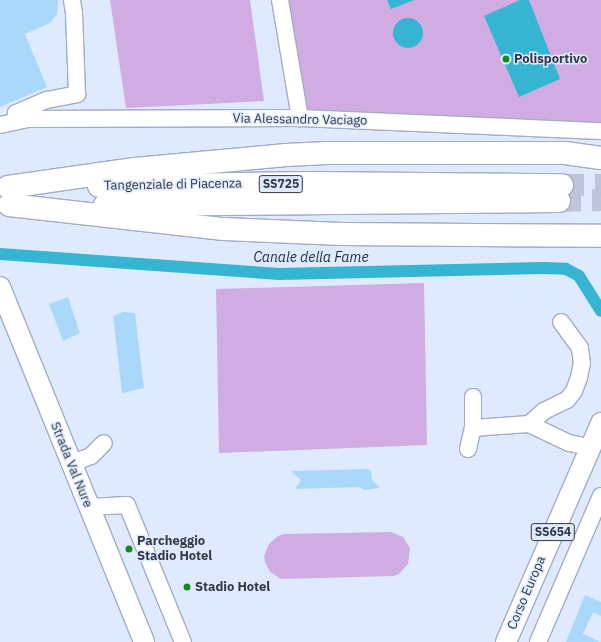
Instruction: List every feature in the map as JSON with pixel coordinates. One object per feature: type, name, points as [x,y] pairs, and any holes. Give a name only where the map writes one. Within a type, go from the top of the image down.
[{"type":"highway","points":[[4,197],[135,169],[300,154],[565,153],[601,158]]},
{"type":"highway","name":"Tangenziale di Piacenza","points":[[4,197],[560,193]]},
{"type":"highway","points":[[4,197],[224,229],[341,234],[595,238]]},
{"type":"main road","name":"Strada Val Nure","points":[[0,287],[70,464],[144,642]]},
{"type":"main road","name":"Corso Europa","points":[[506,642],[597,436]]},
{"type":"street","points":[[7,123],[16,113],[47,100],[77,94],[72,0]]},
{"type":"street","points":[[280,0],[300,118]]},
{"type":"street","name":"Via Alessandro Vaciago","points":[[7,123],[28,119],[300,118],[601,131]]},
{"type":"street","points":[[529,424],[544,411],[567,400],[574,390],[579,377],[582,363],[580,348],[562,322]]},
{"type":"street","points":[[468,449],[473,428],[473,397]]},
{"type":"street","points":[[473,428],[529,424],[569,443],[597,436]]},
{"type":"street","points":[[70,464],[91,456],[104,443]]},
{"type":"street","points":[[538,642],[601,496]]},
{"type":"street","points":[[88,507],[127,505],[183,642]]},
{"type":"shaded area","points":[[110,0],[250,0],[264,101],[126,108]]},
{"type":"shaded area","points":[[283,0],[601,0],[601,127],[305,117]]},
{"type":"shaded area","points":[[424,283],[427,445],[219,453],[216,289]]},
{"type":"shaded area","points":[[391,532],[403,537],[410,548],[408,564],[399,574],[394,576],[281,579],[270,572],[265,562],[264,556],[269,544],[278,536],[284,534]]},
{"type":"water","points":[[387,0],[414,0],[391,9]]},
{"type":"water","points":[[520,0],[529,0],[560,79],[519,97],[484,16]]},
{"type":"water","points":[[408,18],[419,22],[423,33],[419,44],[408,48],[397,44],[393,33],[397,22]]},
{"type":"building","points":[[0,0],[58,0],[57,14],[50,23],[25,34],[47,87],[0,107]]},
{"type":"building","points":[[68,297],[80,333],[63,341],[49,304]]},
{"type":"building","points":[[123,312],[135,313],[144,388],[122,393],[113,316]]},
{"type":"building","points":[[368,469],[371,471],[372,480],[380,488],[365,490],[359,487],[295,489],[301,480],[291,471]]},
{"type":"building","points":[[585,595],[601,602],[601,616],[593,612],[583,634],[601,642],[566,642]]},
{"type":"waterway","name":"Canale della Fame","points":[[0,254],[279,274],[543,268],[566,269],[579,276],[601,311]]},
{"type":"tunnel","points":[[562,185],[601,185]]},
{"type":"tunnel","points":[[559,201],[601,200]]},
{"type":"place","name":"Polisportivo","points":[[506,59]]},
{"type":"place","name":"Parcheggio Stadio Hotel","points":[[129,549]]},
{"type":"place","name":"Stadio Hotel","points":[[187,587]]}]
